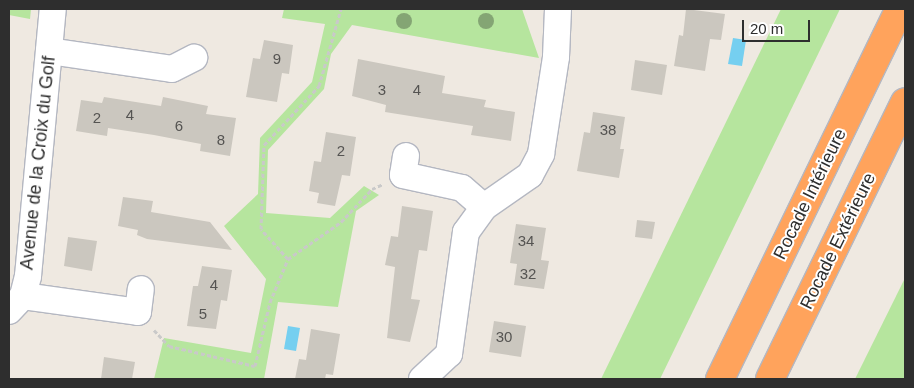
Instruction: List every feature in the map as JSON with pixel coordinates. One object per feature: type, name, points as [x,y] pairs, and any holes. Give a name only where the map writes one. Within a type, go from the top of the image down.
[{"type":"highway","name":"Rocade Intérieure","points":[[720,379],[900,9]]},
{"type":"highway","name":"Rocade Extérieure","points":[[770,379],[905,102]]},
{"type":"street","name":"Avenue de la Croix du Golf","points":[[16,304],[28,276],[53,9]]},
{"type":"street","points":[[422,379],[449,354],[466,232],[484,207],[530,176],[542,154],[556,57],[558,9]]},
{"type":"street","points":[[49,51],[172,69],[194,58]]},
{"type":"street","points":[[405,165],[462,188],[484,207]]},
{"type":"street","points":[[16,304],[140,301]]},
{"type":"path","points":[[288,259],[261,229],[264,145],[318,86],[341,9]]},
{"type":"path","points":[[140,301],[169,346],[255,366],[270,302],[288,259],[341,222],[372,189],[405,165]]},
{"type":"green space","points":[[9,9],[31,9],[30,19],[9,15]]},
{"type":"green space","points":[[284,9],[522,9],[539,58],[352,25],[331,54],[324,89],[268,150],[266,213],[330,218],[364,186],[379,195],[356,211],[338,307],[278,302],[264,379],[154,379],[164,338],[251,353],[266,279],[224,226],[258,194],[260,138],[312,82],[325,24],[282,18]]},
{"type":"green space","points":[[781,9],[840,9],[660,379],[601,379]]},
{"type":"green space","points":[[905,278],[905,379],[855,379]]},
{"type":"water","points":[[733,38],[746,40],[742,66],[728,64]]},
{"type":"water","points":[[288,326],[300,328],[296,351],[284,349]]},
{"type":"building","points":[[686,9],[725,14],[721,40],[710,39],[705,71],[674,66],[679,35],[683,36]]},
{"type":"building","points":[[264,40],[293,45],[289,74],[282,73],[277,102],[246,97],[253,58],[260,59]]},
{"type":"building","points":[[358,59],[445,76],[442,93],[486,100],[484,107],[515,112],[511,141],[471,135],[473,126],[385,112],[386,105],[352,96]]},
{"type":"building","points":[[635,60],[667,65],[662,95],[631,90]]},
{"type":"building","points":[[104,97],[161,106],[163,97],[208,106],[206,114],[236,118],[230,156],[200,151],[201,144],[154,135],[108,128],[107,136],[76,131],[81,100],[102,103]]},
{"type":"building","points":[[593,112],[625,117],[620,149],[624,149],[619,178],[577,171],[584,132],[590,133]]},
{"type":"building","points":[[326,132],[356,137],[350,176],[342,175],[335,206],[317,203],[319,193],[309,191],[314,161],[321,162]]},
{"type":"building","points":[[123,197],[153,201],[151,212],[210,222],[232,250],[147,239],[137,235],[138,230],[118,226]]},
{"type":"building","points":[[402,206],[433,211],[427,251],[419,250],[411,299],[420,300],[410,342],[387,338],[395,267],[385,265],[391,236],[398,237]]},
{"type":"building","points":[[637,220],[655,222],[652,239],[635,237]]},
{"type":"building","points":[[516,224],[546,228],[541,260],[549,261],[544,289],[514,285],[517,264],[510,263]]},
{"type":"building","points":[[68,237],[97,241],[92,271],[64,266]]},
{"type":"building","points":[[202,266],[232,270],[227,301],[221,300],[216,329],[187,326],[193,286],[198,286]]},
{"type":"building","points":[[494,321],[526,326],[521,357],[489,352]]},
{"type":"building","points":[[311,329],[340,334],[333,375],[326,374],[325,379],[295,379],[299,359],[306,360]]},
{"type":"building","points":[[104,357],[135,362],[132,379],[101,379]]}]
